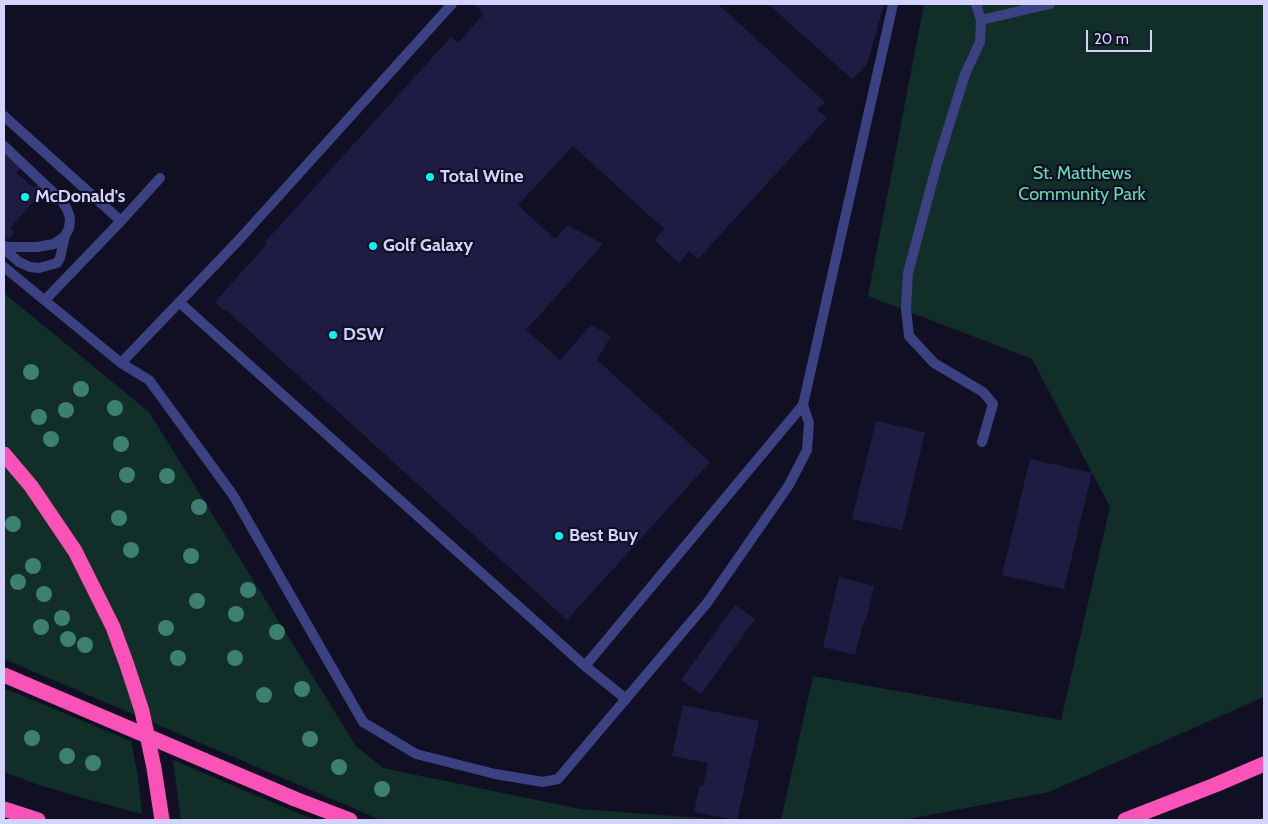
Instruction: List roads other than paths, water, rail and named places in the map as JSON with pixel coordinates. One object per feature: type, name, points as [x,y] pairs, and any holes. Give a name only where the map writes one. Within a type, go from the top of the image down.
[{"type":"highway","points":[[4,454],[31,486],[75,551],[113,627],[142,711],[154,768],[162,820]]},
{"type":"highway","points":[[4,675],[295,799],[350,820]]},
{"type":"highway","points":[[1125,820],[1264,764]]},
{"type":"highway","points":[[4,810],[38,820]]},
{"type":"lane","points":[[121,363],[237,242],[452,4]]},
{"type":"lane","points":[[585,666],[803,405],[893,4]]},
{"type":"lane","points":[[976,4],[981,20],[980,42],[965,74],[938,164],[908,273],[906,309],[909,336],[934,363],[983,392],[993,404],[982,442]]},
{"type":"lane","points":[[981,20],[1014,8],[1050,4]]},
{"type":"lane","points":[[4,116],[121,221]]},
{"type":"lane","points":[[4,146],[61,200],[70,218],[69,228],[57,263],[39,268],[30,267],[19,262],[4,247]]},
{"type":"lane","points":[[46,300],[160,178]]},
{"type":"lane","points":[[4,247],[37,247],[54,244],[65,236]]},
{"type":"lane","points":[[4,267],[121,363],[149,380],[233,495],[363,722],[416,754],[495,774],[543,782],[558,779],[708,603],[789,485],[807,450],[809,424],[803,405]]},
{"type":"lane","points":[[180,302],[585,666],[626,699]]},
{"type":"place","name":"Total Wine","points":[[430,177]]},
{"type":"place","name":"McDonald's","points":[[25,197]]},
{"type":"place","name":"Golf Galaxy","points":[[373,246]]},
{"type":"place","name":"DSW","points":[[333,335]]},
{"type":"place","name":"Best Buy","points":[[559,536]]},
{"type":"park label","name":"St. Matthews Community Park","points":[[1082,184]]}]
